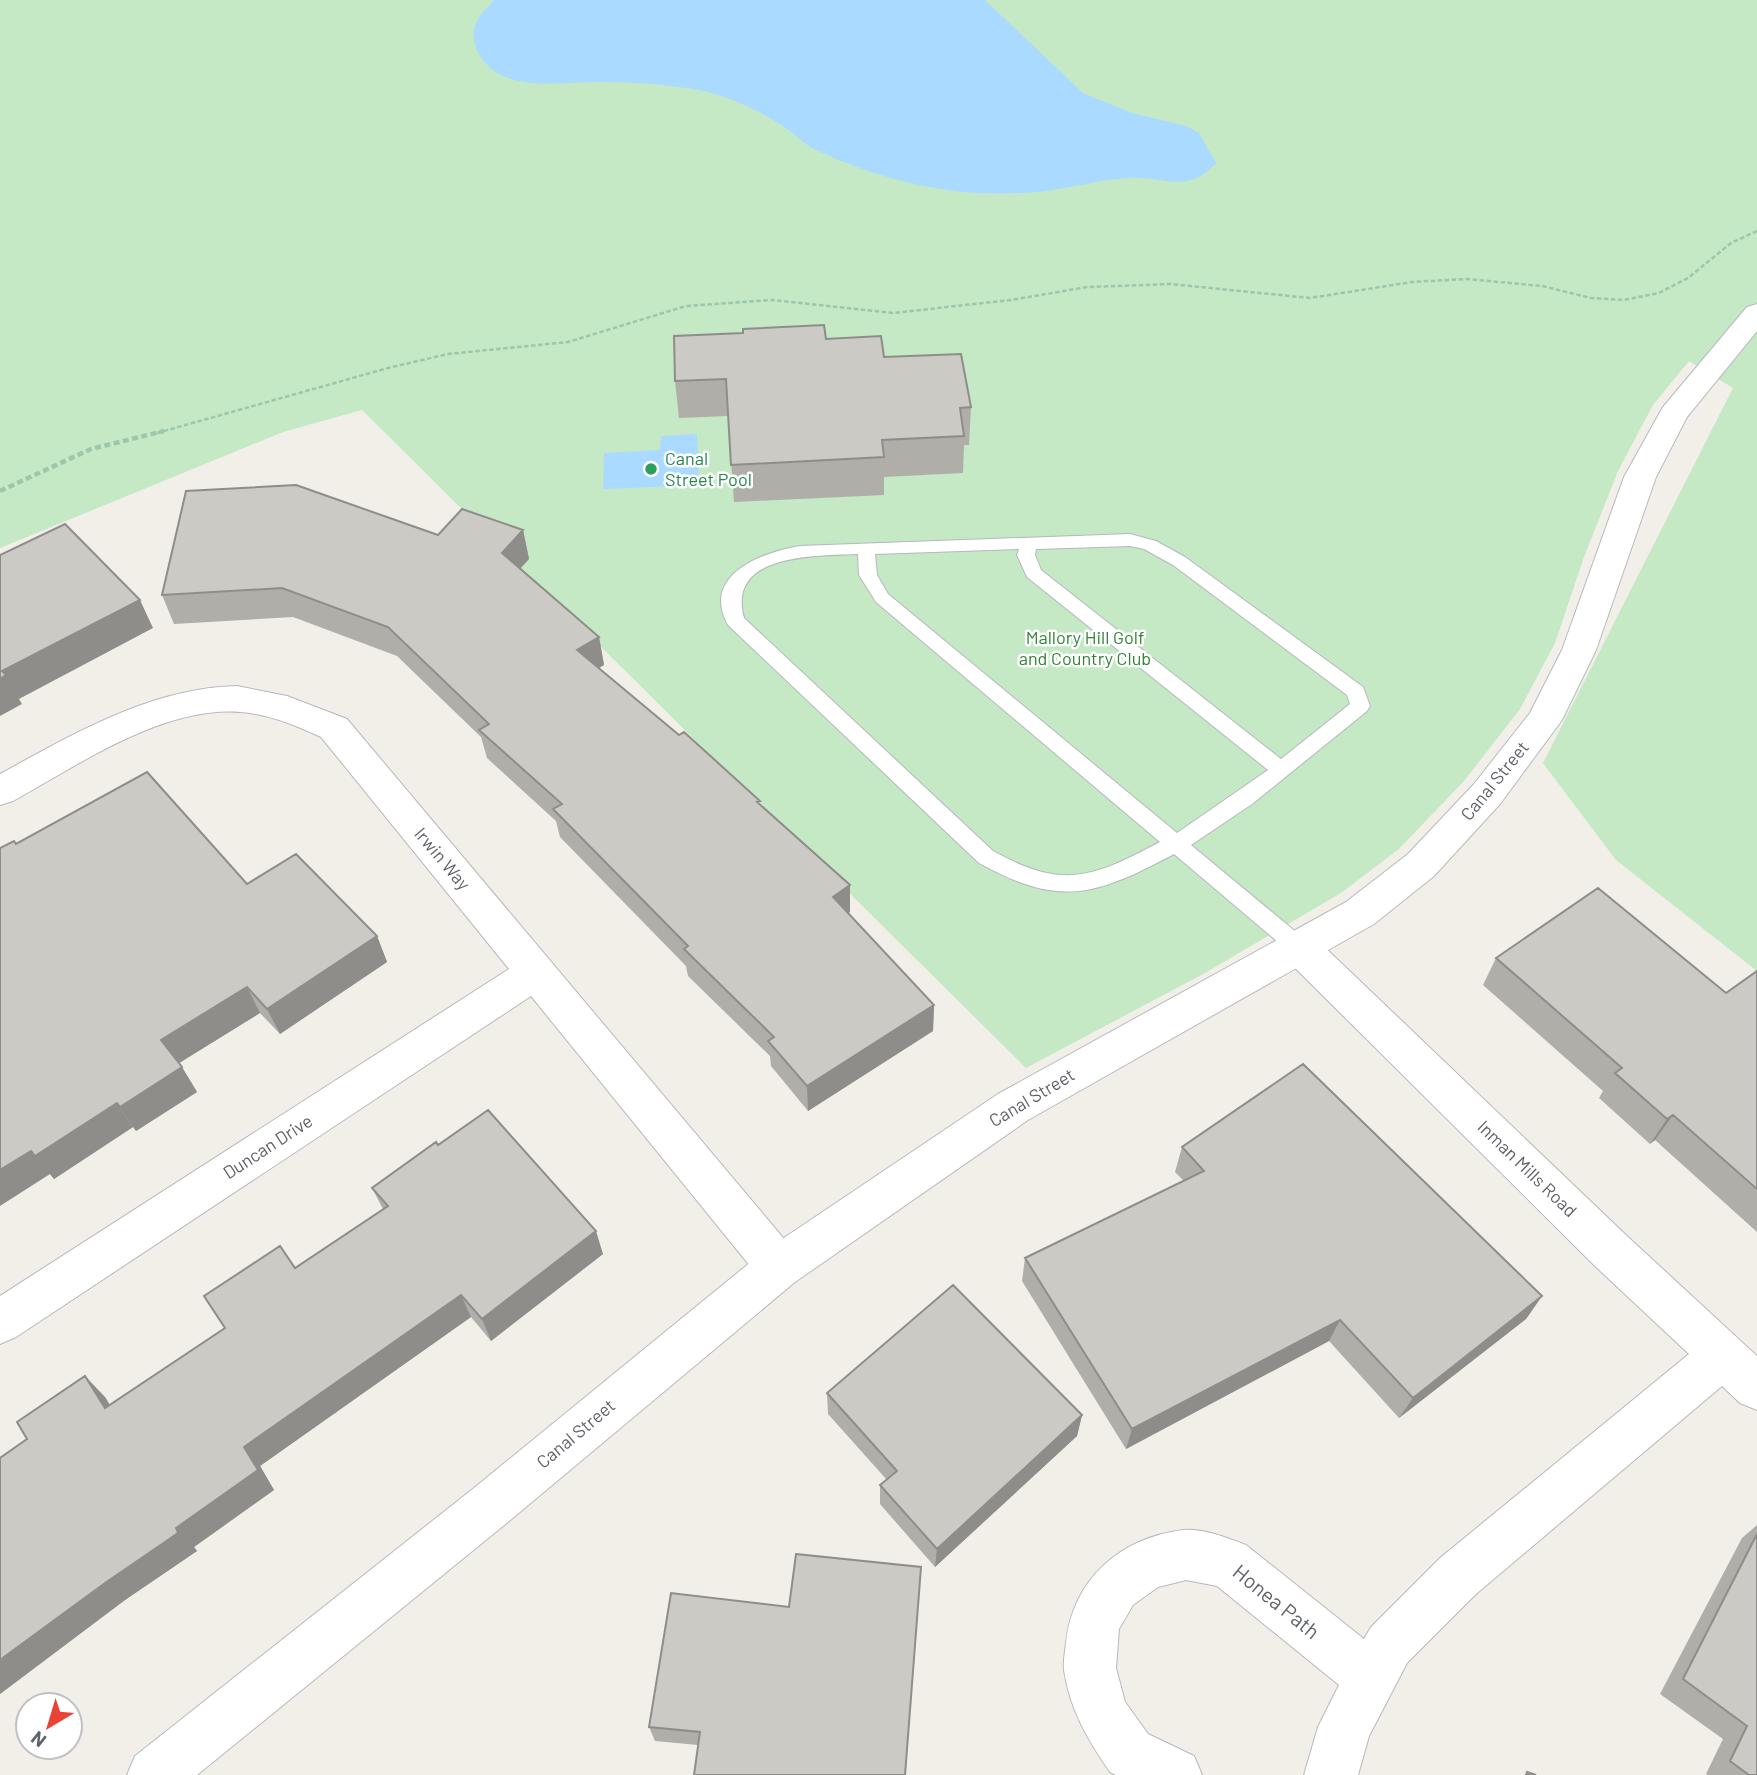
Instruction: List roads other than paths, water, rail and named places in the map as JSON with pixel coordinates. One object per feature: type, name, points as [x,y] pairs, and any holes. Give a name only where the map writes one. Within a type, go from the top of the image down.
[{"type":"street","name":"Canal Street","points":[[154,1775],[491,1505],[779,1267],[1013,1107],[1360,913],[1421,865],[1487,793],[1544,720],[1579,650],[1608,563],[1646,467],[1674,414],[1757,313]]},
{"type":"street","name":"Irwin Way","points":[[0,791],[124,726],[179,705],[235,698],[292,708],[334,728],[779,1267]]},
{"type":"street","name":"Inman Mills Road","points":[[1300,948],[1740,1371]]},
{"type":"street","name":"Duncan Drive","points":[[0,1322],[536,972]]},
{"type":"street","points":[[1331,1775],[1345,1727],[1389,1645],[1458,1576],[1740,1371]]},
{"type":"street","name":"Honea Path","points":[[1175,1775],[1129,1753],[1102,1714],[1090,1668],[1094,1623],[1115,1587],[1147,1564],[1186,1555],[1227,1563],[1372,1679]]},
{"type":"lane","points":[[1130,540],[1150,545],[1180,561],[1356,692],[1360,706],[1223,816],[1174,844],[1138,863],[1081,884],[1041,881],[1010,871],[986,857],[735,620],[730,599],[739,580],[756,565],[778,555],[812,550],[866,549],[1130,540]]},
{"type":"lane","points":[[1029,543],[1026,555],[1033,573],[1281,770]]},
{"type":"lane","points":[[866,549],[868,575],[882,598],[1300,948]]},
{"type":"water","points":[[494,0],[985,0],[1083,93],[1132,113],[1186,126],[1199,133],[1216,163],[1195,179],[1184,181],[1127,178],[1049,191],[1009,194],[952,190],[897,180],[843,162],[812,148],[757,111],[726,97],[704,91],[629,83],[524,82],[499,74],[481,58],[474,36],[477,21]]},
{"type":"water","name":"Canal Street Pool","points":[[697,434],[699,485],[603,489],[604,453],[660,450],[661,436]]},
{"type":"place","name":"Canal Street Pool","points":[[651,469]]},
{"type":"park label","name":"Mallory Hill Golf and Country Club","points":[[1085,648]]}]
